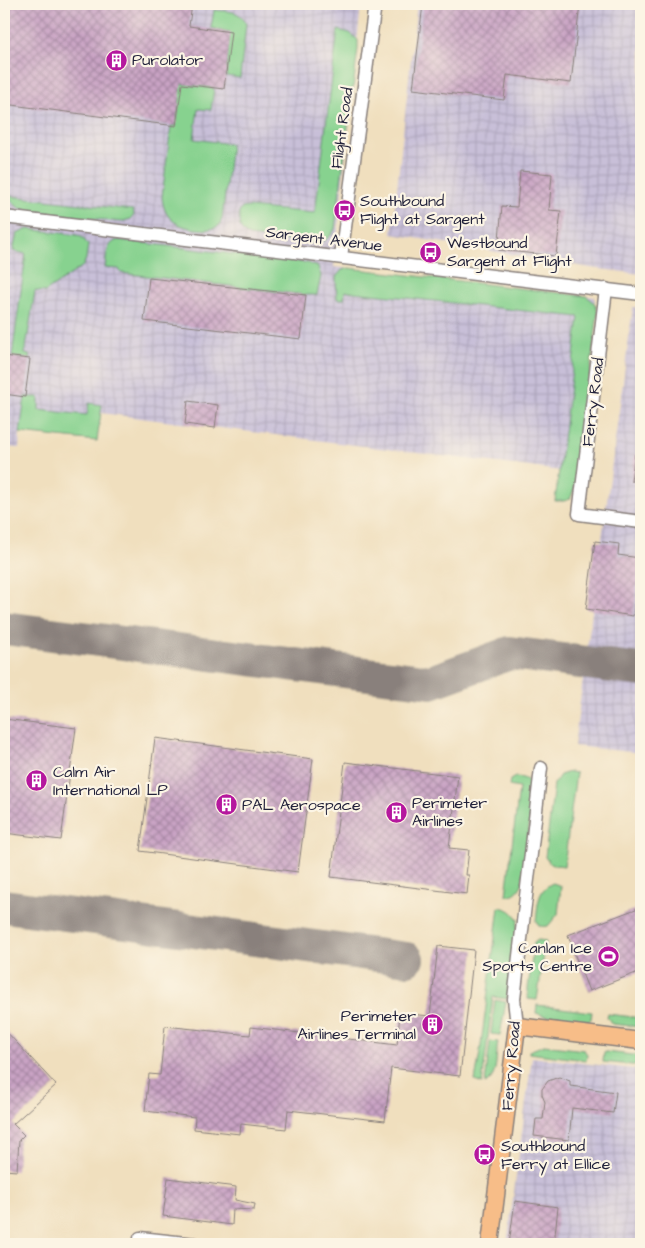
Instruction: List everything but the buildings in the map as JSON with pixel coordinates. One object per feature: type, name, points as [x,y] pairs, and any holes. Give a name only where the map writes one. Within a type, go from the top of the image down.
[{"type":"main road","points":[[517,1026],[641,1041]]},
{"type":"main road","name":"Ferry Road","points":[[490,1244],[517,1026]]},
{"type":"street","name":"Flight Road","points":[[341,258],[375,4]]},
{"type":"street","name":"Sargent Avenue","points":[[4,217],[641,294]]},
{"type":"street","name":"Ferry Road","points":[[606,290],[579,514],[641,522]]},
{"type":"street","name":"Ferry Road","points":[[517,1026],[514,1000],[541,768]]},
{"type":"street","points":[[140,1238],[195,1244]]},
{"type":"shaded area","points":[[4,4],[361,4],[334,267],[595,297],[577,473],[101,413],[97,441],[20,433],[19,448],[4,447]]},
{"type":"shaded area","points":[[417,4],[641,4],[641,274],[591,268],[392,234]]},
{"type":"shaded area","points":[[633,307],[641,308],[641,753],[574,746]]},
{"type":"shaded area","points":[[532,1057],[641,1070],[641,1244],[507,1244]]},
{"type":"green space","points":[[214,10],[229,11],[237,14],[246,24],[240,78],[226,76],[230,32],[211,28]]},
{"type":"green space","points":[[338,30],[350,33],[358,40],[358,49],[335,229],[322,242],[315,244],[249,236],[240,227],[239,213],[242,208],[315,213]]},
{"type":"green space","points":[[182,84],[214,88],[211,110],[198,109],[194,139],[231,144],[222,219],[219,226],[211,229],[196,229],[177,223],[168,216],[163,205],[162,197],[171,126],[176,126]]},
{"type":"green space","points":[[10,196],[133,210],[134,215],[131,219],[120,222],[28,210],[19,208],[9,199]]},
{"type":"green space","points":[[28,229],[77,235],[83,238],[88,245],[83,266],[45,292],[35,291],[25,354],[29,355],[30,359],[12,357],[26,254],[13,251],[17,234]]},
{"type":"green space","points":[[118,240],[308,263],[318,267],[321,276],[317,295],[121,273],[119,269],[105,268],[109,248]]},
{"type":"green space","points":[[349,268],[586,296],[593,301],[598,313],[575,488],[570,499],[555,501],[579,317],[345,291],[344,299],[337,299],[336,277],[342,270]]},
{"type":"green space","points":[[25,397],[39,397],[39,410],[87,415],[89,403],[102,405],[97,441],[20,433]]},
{"type":"green space","points":[[570,772],[576,773],[564,866],[550,864],[545,857],[554,784],[560,775]]},
{"type":"green space","points":[[515,777],[526,779],[534,787],[522,884],[516,892],[506,895],[519,788],[509,786],[510,780]]},
{"type":"green space","points":[[553,883],[561,886],[558,914],[548,926],[541,926],[536,921],[539,899],[544,889]]},
{"type":"green space","points":[[499,907],[510,911],[518,920],[507,999],[493,997],[482,1084],[475,1081]]},
{"type":"green space","points":[[538,940],[546,941],[537,1000],[528,999],[528,988],[534,943]]},
{"type":"green space","points":[[495,1000],[506,1002],[500,1035],[491,1034]]},
{"type":"green space","points":[[537,1005],[592,1012],[591,1019],[589,1021],[545,1016],[536,1013]]},
{"type":"green space","points":[[608,1014],[641,1018],[641,1027],[612,1024],[607,1017]]},
{"type":"green space","points":[[490,1041],[498,1042],[496,1066],[493,1076],[485,1084]]},
{"type":"green space","points":[[544,1045],[584,1050],[587,1054],[586,1060],[529,1053],[529,1051]]},
{"type":"green space","points":[[604,1053],[641,1056],[641,1066],[603,1062]]},
{"type":"taxiway","points":[[4,628],[431,682],[510,653],[641,670]]},
{"type":"taxiway","points":[[4,906],[407,959]]},
{"type":"place","name":"Purolator","points":[[116,60]]},
{"type":"place","name":"Southbound Flight at Sargent","points":[[344,210]]},
{"type":"place","name":"Westbound Sargent at Flight","points":[[431,252]]},
{"type":"place","name":"Calm Air International LP","points":[[37,781]]},
{"type":"place","name":"PAL Aerospace","points":[[226,805]]},
{"type":"place","name":"Perimeter Airlines","points":[[396,812]]},
{"type":"place","name":"Canlan Ice Sports Centre","points":[[608,957]]},
{"type":"place","name":"Perimeter Airlines Terminal","points":[[432,1025]]},
{"type":"place","name":"Southbound Ferry at Ellice","points":[[485,1155]]}]
